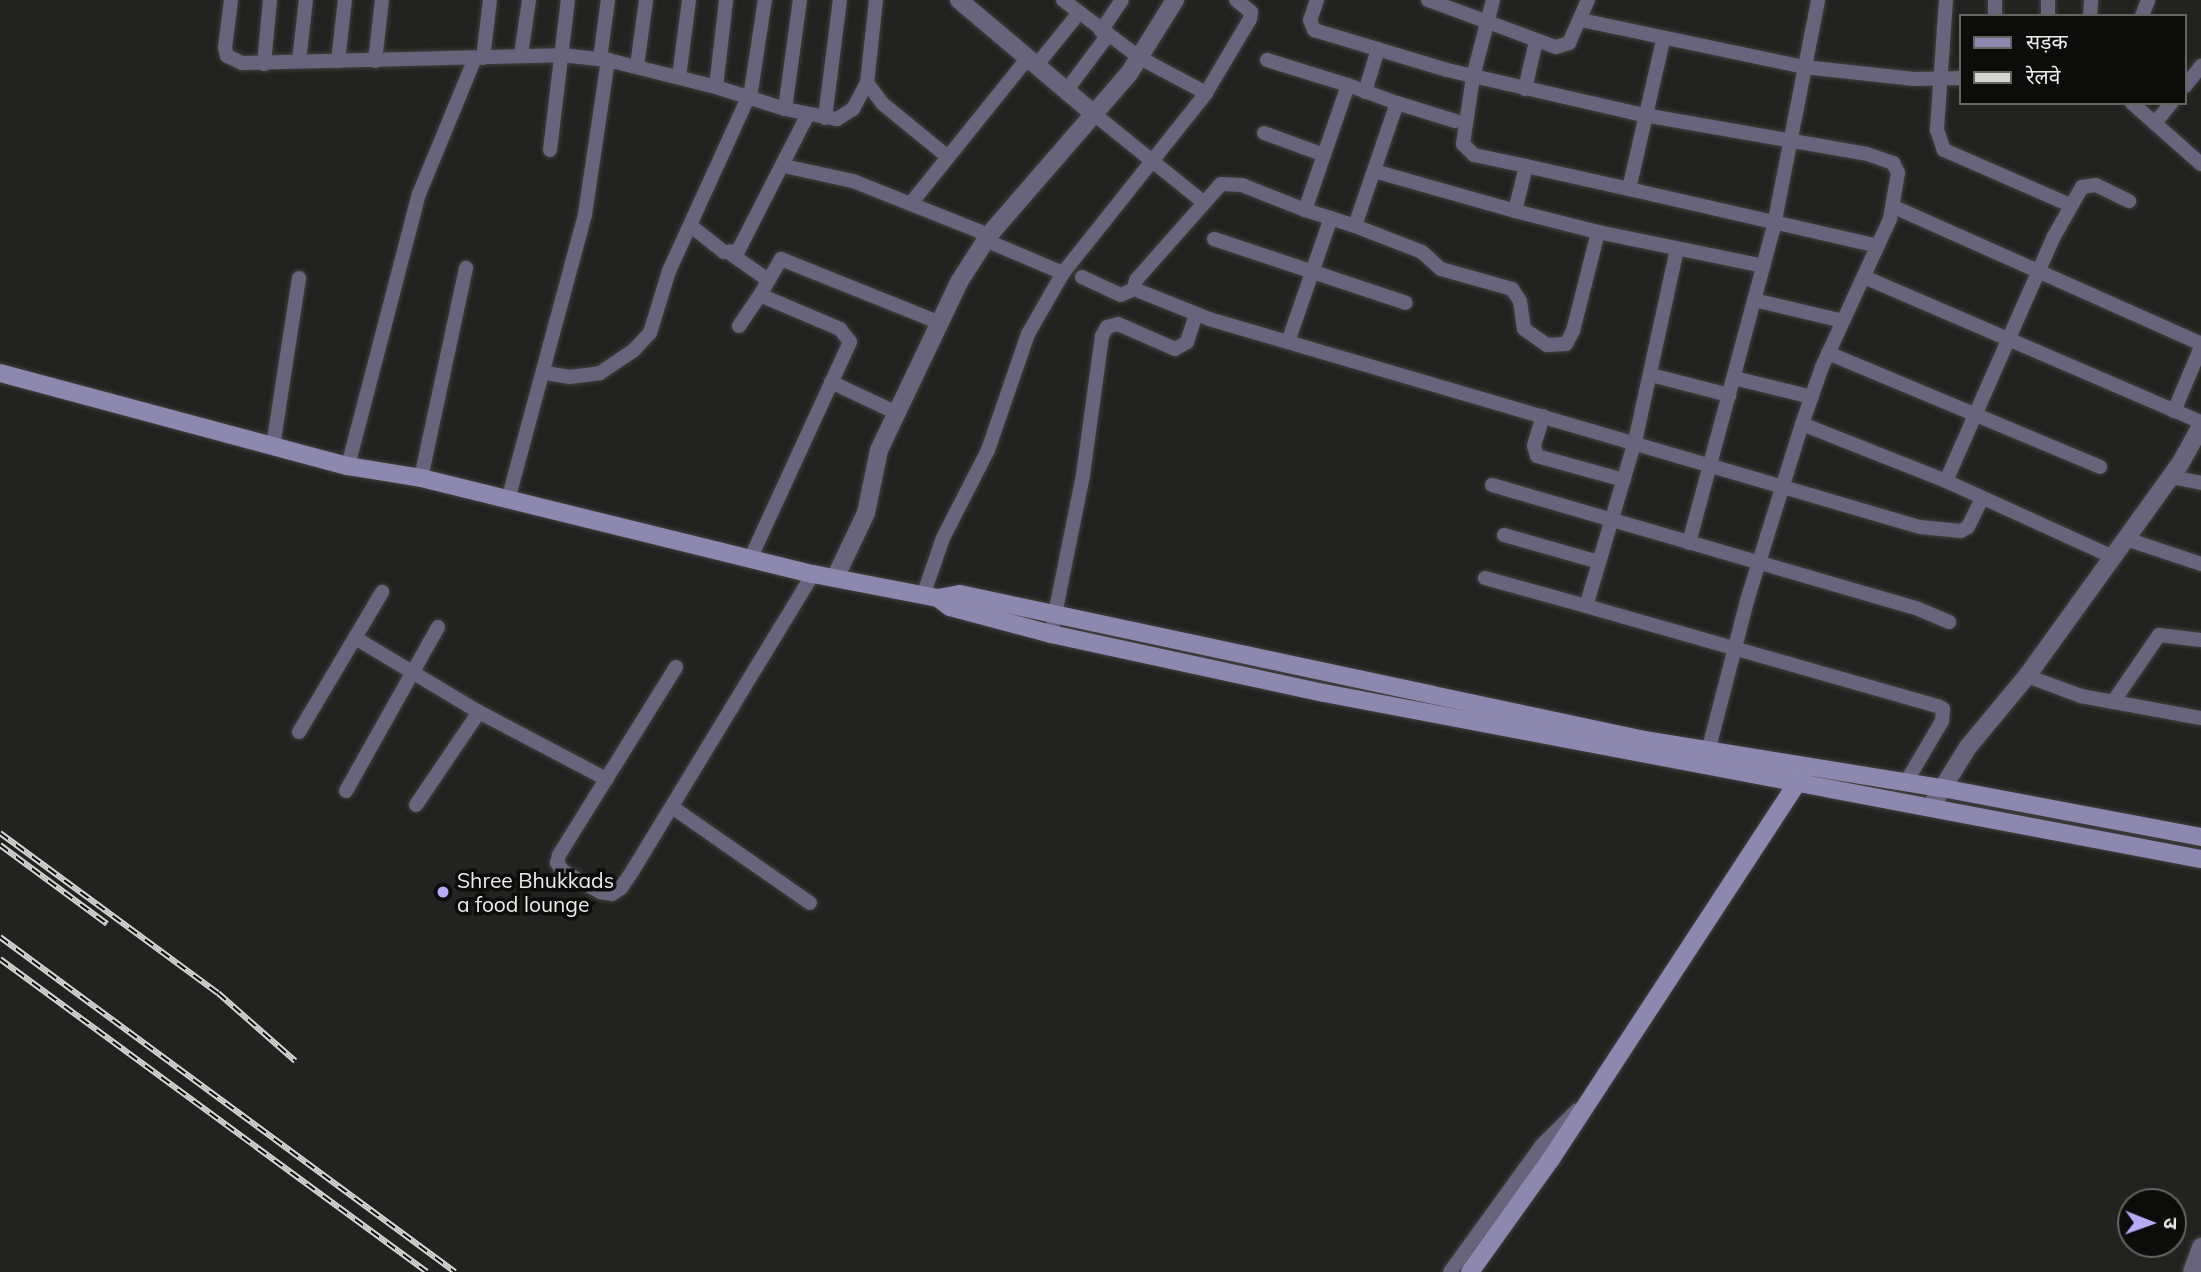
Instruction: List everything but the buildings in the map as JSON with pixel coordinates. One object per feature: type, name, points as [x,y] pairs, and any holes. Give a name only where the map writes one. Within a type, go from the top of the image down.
[{"type":"main road","points":[[0,373],[348,466],[421,478],[813,574],[931,597],[960,594],[1052,626],[1706,760],[1798,782],[1932,805],[2201,859]]},
{"type":"main road","points":[[1706,760],[1808,767],[1906,782],[2201,837]]},
{"type":"main road","points":[[1470,1272],[1551,1159],[1808,767]]},
{"type":"street","points":[[231,0],[227,56],[242,63],[522,55],[604,59],[825,118],[845,117],[867,83],[876,0]]},
{"type":"street","points":[[264,64],[270,0]]},
{"type":"street","points":[[299,61],[306,0]]},
{"type":"street","points":[[338,61],[345,0]]},
{"type":"street","points":[[375,61],[382,0]]},
{"type":"street","points":[[348,466],[419,194],[479,58],[490,0]]},
{"type":"street","points":[[522,55],[529,0]]},
{"type":"street","points":[[550,150],[568,0]]},
{"type":"street","points":[[508,500],[545,373],[585,214],[604,59],[608,0]]},
{"type":"street","points":[[637,66],[646,0]]},
{"type":"street","points":[[679,77],[689,0]]},
{"type":"street","points":[[716,87],[726,0]]},
{"type":"street","points":[[545,373],[583,377],[616,365],[650,332],[669,271],[754,80],[765,0]]},
{"type":"street","points":[[785,109],[800,0]]},
{"type":"street","points":[[825,118],[840,0]]},
{"type":"street","points":[[959,0],[1203,202]]},
{"type":"street","points":[[1063,0],[1078,14],[1140,58],[1206,93]]},
{"type":"street","points":[[1066,91],[1122,0]]},
{"type":"street","points":[[835,578],[866,513],[879,450],[940,323],[987,238],[1140,58],[1174,0]]},
{"type":"street","points":[[931,597],[943,538],[988,450],[1028,334],[1063,272],[1206,93],[1250,19],[1246,6],[1236,0]]},
{"type":"street","points":[[1317,0],[1310,20],[1314,30],[1473,77],[1644,115],[1789,140],[1893,163],[1899,184],[1894,207],[1828,353],[1802,424],[1759,564],[1706,760]]},
{"type":"street","points":[[1428,0],[1536,41],[1562,47],[1581,20],[1588,0]]},
{"type":"street","points":[[1493,0],[1473,77],[1463,144],[1474,155],[1878,246]]},
{"type":"street","points":[[1689,543],[1764,266],[1818,0]]},
{"type":"street","points":[[1946,0],[1937,130],[1944,150],[2070,205]]},
{"type":"street","points":[[912,202],[1032,62],[1078,14]]},
{"type":"street","points":[[1581,20],[1663,40],[1804,67],[1960,78]]},
{"type":"street","points":[[1629,189],[1663,40]]},
{"type":"street","points":[[1525,89],[1536,41]]},
{"type":"street","points":[[1366,92],[1378,49]]},
{"type":"street","points":[[1267,60],[1455,121]]},
{"type":"street","points":[[867,83],[883,104],[948,158]]},
{"type":"street","points":[[1305,210],[1348,85]]},
{"type":"street","points":[[1355,226],[1397,103]]},
{"type":"street","points":[[2134,105],[2201,163]]},
{"type":"street","points":[[2155,123],[2169,105]]},
{"type":"street","points":[[731,254],[737,251],[784,166],[808,114]]},
{"type":"street","points":[[1264,134],[1324,155]]},
{"type":"street","points":[[784,166],[853,181],[912,202],[1063,272]]},
{"type":"street","points":[[1515,211],[1526,166]]},
{"type":"street","points":[[1374,172],[1598,232],[1764,266]]},
{"type":"street","points":[[1134,289],[1136,280],[1203,202],[1221,184],[1231,183],[1422,252],[1441,269],[1511,289],[1520,301],[1524,329],[1533,339],[1558,346],[1566,344],[1578,320],[1598,232]]},
{"type":"street","points":[[1946,481],[2070,205],[2087,184],[2129,201]]},
{"type":"street","points":[[1894,207],[2201,345],[2174,411]]},
{"type":"street","points":[[1289,340],[1331,218]]},
{"type":"street","points":[[691,226],[768,280]]},
{"type":"street","points":[[1214,239],[1406,303]]},
{"type":"street","points":[[1586,606],[1635,442],[1677,249]]},
{"type":"street","points":[[739,326],[782,259],[940,323]]},
{"type":"street","points":[[421,478],[466,268]]},
{"type":"street","points":[[1082,277],[1121,295],[1134,289],[1196,314],[1945,531],[1968,527],[1982,498]]},
{"type":"street","points":[[1864,277],[2201,424],[2171,477],[2027,676],[1968,747],[1932,805]]},
{"type":"street","points":[[273,446],[299,278]]},
{"type":"street","points":[[751,557],[846,354],[846,335],[760,295]]},
{"type":"street","points":[[1754,300],[1843,321]]},
{"type":"street","points":[[1052,626],[1083,475],[1102,336],[1107,327],[1118,324],[1175,349],[1187,342],[1196,314]]},
{"type":"street","points":[[1828,353],[2100,467]]},
{"type":"street","points":[[1651,375],[1729,395]]},
{"type":"street","points":[[1734,378],[1812,397]]},
{"type":"street","points":[[831,382],[897,413]]},
{"type":"street","points":[[1543,416],[1534,446],[1537,456],[1624,480]]},
{"type":"street","points":[[1802,424],[1946,481],[2113,557]]},
{"type":"street","points":[[2171,477],[2201,483]]},
{"type":"street","points":[[1492,485],[1949,622]]},
{"type":"street","points":[[1504,535],[1599,562]]},
{"type":"street","points":[[2126,539],[2201,564]]},
{"type":"street","points":[[676,667],[557,863],[600,892],[611,894],[621,888],[813,574]]},
{"type":"street","points":[[1485,578],[1736,646],[1943,709],[1942,721],[1906,782]]},
{"type":"street","points":[[299,732],[357,639],[382,592]]},
{"type":"street","points":[[346,791],[438,627]]},
{"type":"street","points":[[2113,702],[2159,635],[2201,640]]},
{"type":"street","points":[[357,639],[479,712],[606,779]]},
{"type":"street","points":[[2027,676],[2081,696],[2201,718]]},
{"type":"street","points":[[416,805],[479,712]]},
{"type":"street","points":[[672,807],[810,903]]},
{"type":"street","points":[[1450,1272],[1542,1145],[1588,1099]]},
{"type":"street","points":[[2192,1272],[2201,1247]]},
{"type":"railway","points":[[0,833],[218,993],[295,1061]]},
{"type":"railway","points":[[0,845],[107,924]]},
{"type":"railway","points":[[0,937],[455,1272]]},
{"type":"railway","points":[[0,959],[427,1272]]},
{"type":"place","name":"Shree Bhukkads a food lounge","points":[[443,892]]}]
